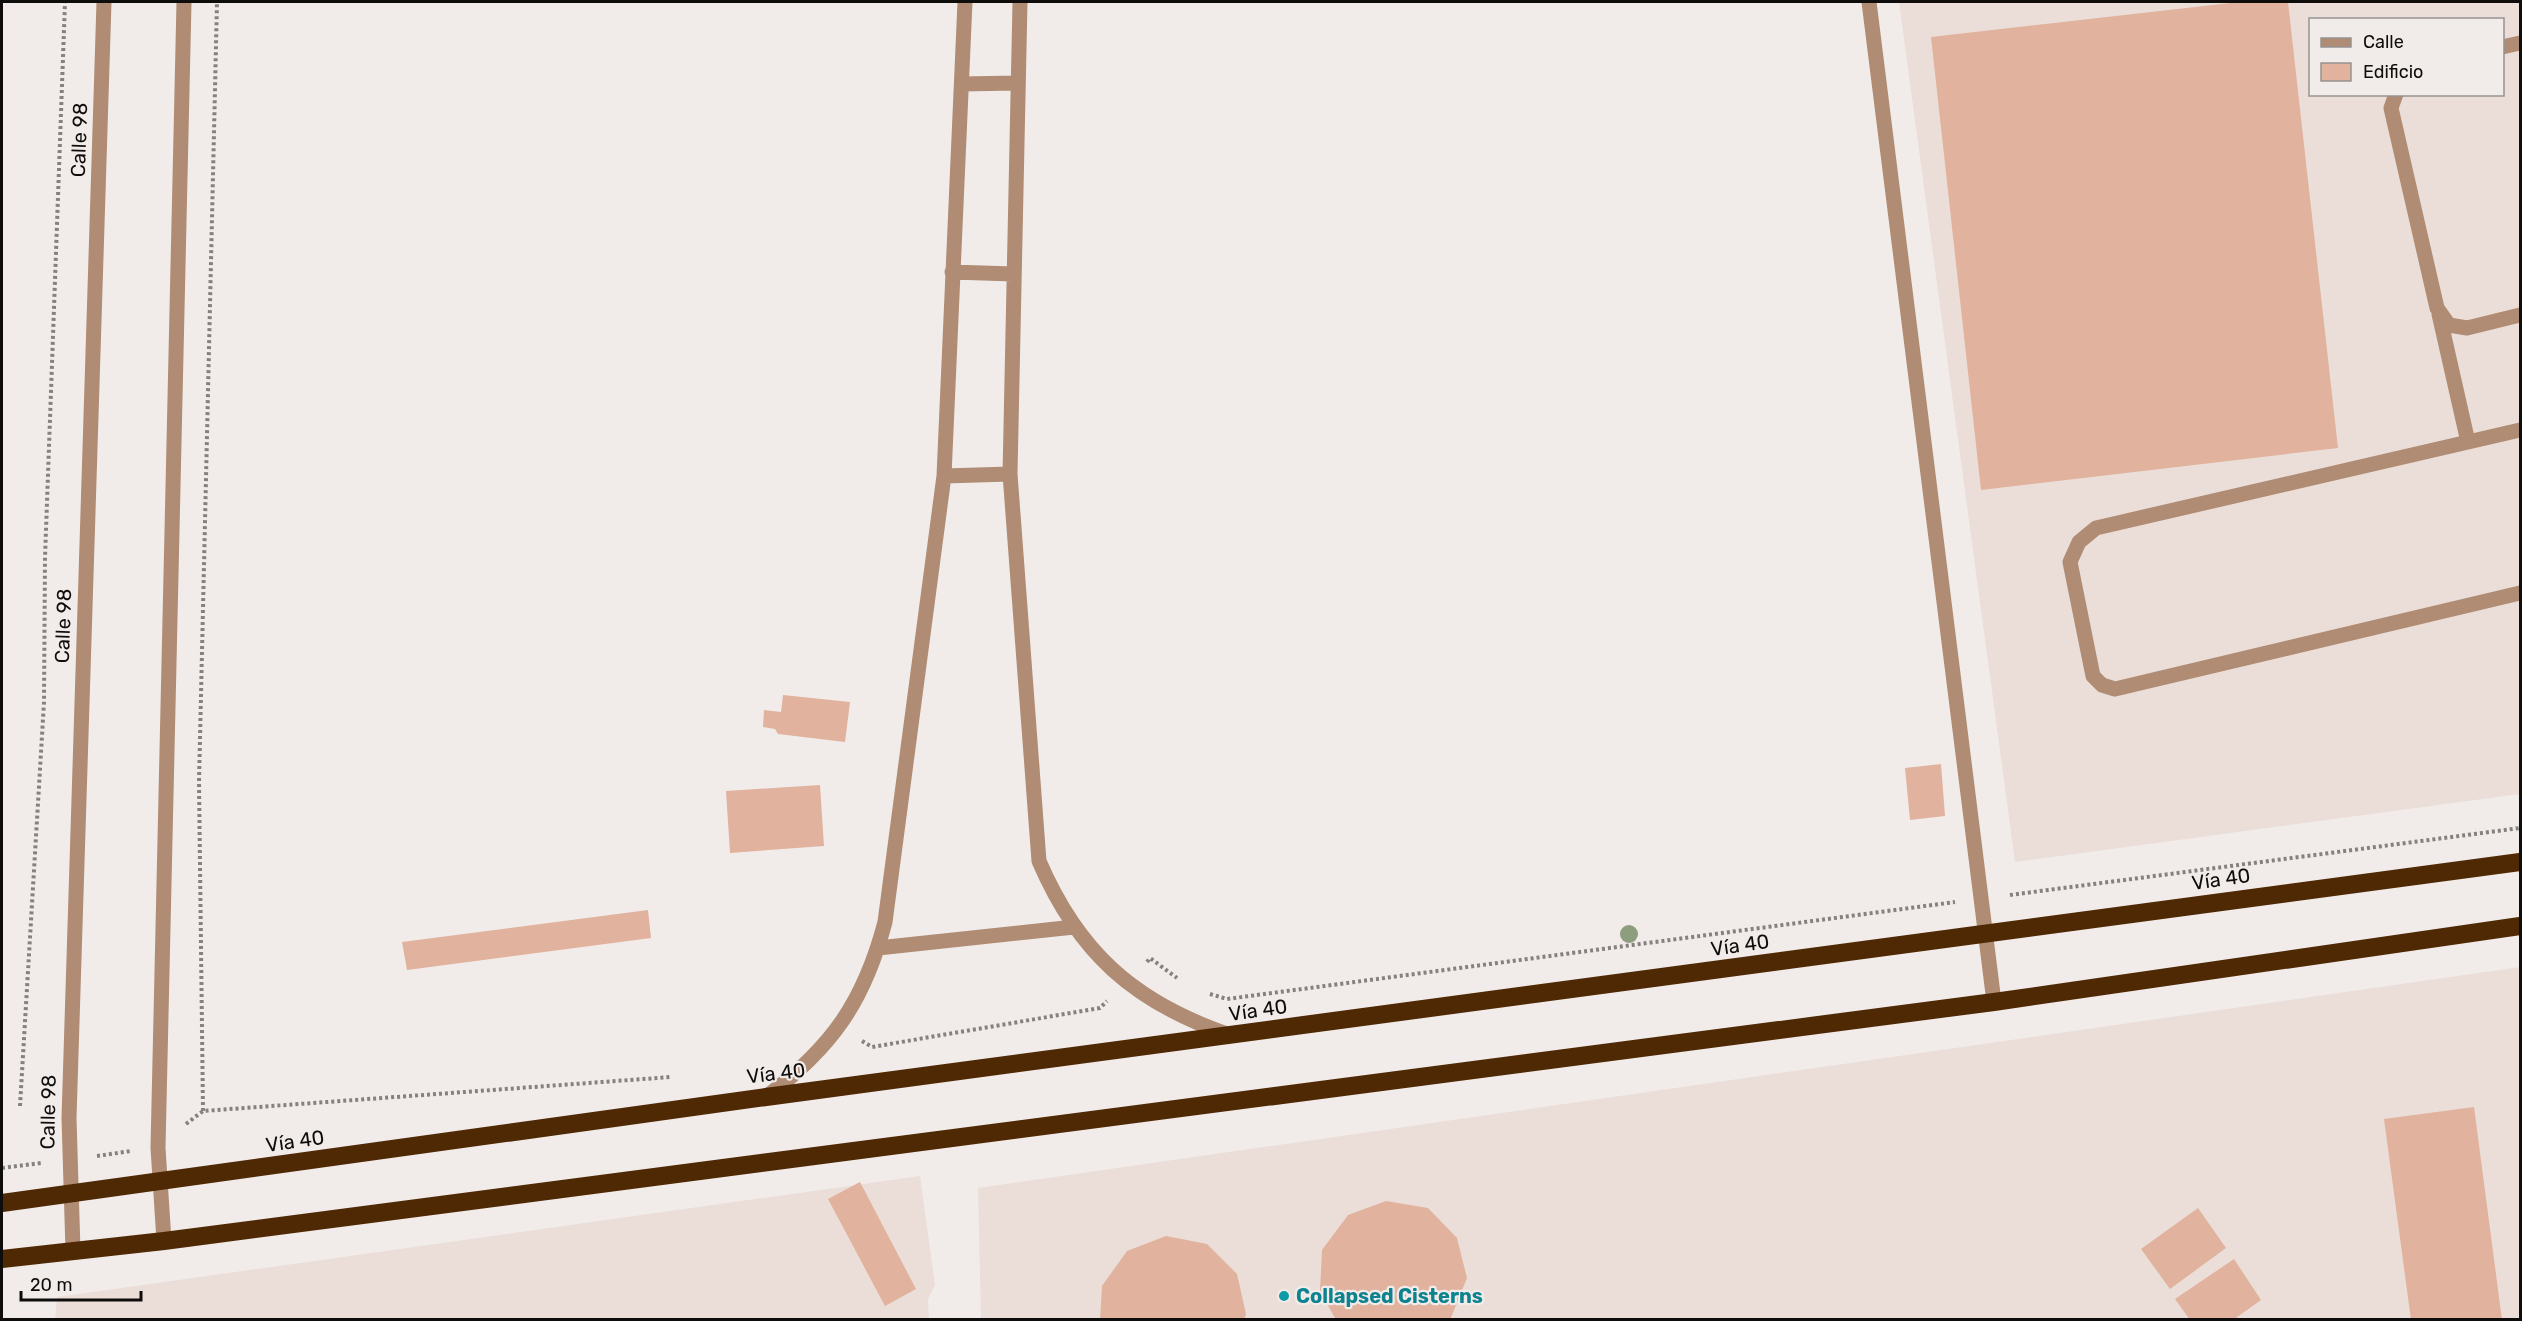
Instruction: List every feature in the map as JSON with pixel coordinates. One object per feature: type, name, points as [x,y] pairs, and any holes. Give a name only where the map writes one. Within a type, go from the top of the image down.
[{"type":"highway","name":"Vía 40","points":[[2,1203],[160,1183],[766,1097],[2520,862]]},
{"type":"highway","points":[[2,1259],[164,1241],[1994,1002],[2520,926]]},
{"type":"street","name":"Calle 98","points":[[73,1251],[68,1159],[104,2]]},
{"type":"street","points":[[164,1241],[158,1148],[184,2]]},
{"type":"street","points":[[766,1097],[802,1070],[841,1025],[854,1006],[878,948],[885,922],[944,476],[965,2]]},
{"type":"street","points":[[1020,2],[1010,474],[1038,861],[1054,896],[1074,927],[1098,957],[1126,983],[1175,1014],[1233,1036]]},
{"type":"street","points":[[1869,2],[1994,1002]]},
{"type":"street","points":[[2504,47],[2520,43]]},
{"type":"street","points":[[962,84],[1017,82]]},
{"type":"street","points":[[2395,96],[2391,108],[2468,442]]},
{"type":"street","points":[[952,272],[1013,274]]},
{"type":"street","points":[[2437,308],[2449,325],[2467,328],[2520,315]]},
{"type":"street","points":[[2520,430],[2096,528],[2079,542],[2070,562],[2093,676],[2102,686],[2115,689],[2520,593]]},
{"type":"street","points":[[944,476],[1010,474]]},
{"type":"street","points":[[878,948],[1074,927]]},
{"type":"path","points":[[20,1106],[44,702],[45,558],[65,2]]},
{"type":"path","points":[[202,1111],[199,782],[217,2]]},
{"type":"path","points":[[1206,993],[1227,999],[2520,828]]},
{"type":"path","points":[[841,1025],[872,1047],[1100,1008],[1150,958],[1186,984]]},
{"type":"path","points":[[2,1168],[158,1148],[202,1111],[679,1077]]},
{"type":"shaded area","points":[[1899,2],[2520,2],[2520,794],[2015,862]]},
{"type":"shaded area","points":[[2520,967],[2520,1319],[981,1319],[978,1188]]},
{"type":"shaded area","points":[[920,1176],[935,1285],[928,1299],[929,1320],[55,1320],[57,1297]]},
{"type":"building","points":[[2239,2],[2288,2],[2338,448],[1981,490],[1931,37]]},
{"type":"building","points":[[783,695],[850,702],[845,742],[778,734],[775,729],[763,727],[764,710],[781,712]]},
{"type":"building","points":[[1941,764],[1945,816],[1910,820],[1905,768]]},
{"type":"building","points":[[820,785],[824,846],[730,853],[726,791]]},
{"type":"building","points":[[648,910],[651,938],[407,970],[402,942]]},
{"type":"building","points":[[2474,1107],[2502,1320],[2411,1320],[2384,1119]]},
{"type":"building","points":[[860,1182],[916,1289],[885,1306],[828,1199]]},
{"type":"building","points":[[1386,1201],[1428,1208],[1457,1238],[1467,1278],[1450,1320],[1336,1320],[1320,1291],[1322,1250],[1348,1215]]},
{"type":"building","points":[[2198,1208],[2226,1248],[2170,1289],[2141,1249]]},
{"type":"building","points":[[1166,1236],[1207,1244],[1237,1274],[1246,1314],[1244,1320],[1100,1320],[1102,1286],[1127,1251]]},
{"type":"building","points":[[2234,1259],[2261,1300],[2233,1320],[2190,1320],[2175,1299]]},
{"type":"place","name":"Collapsed Cisterns","points":[[1284,1296]]}]
